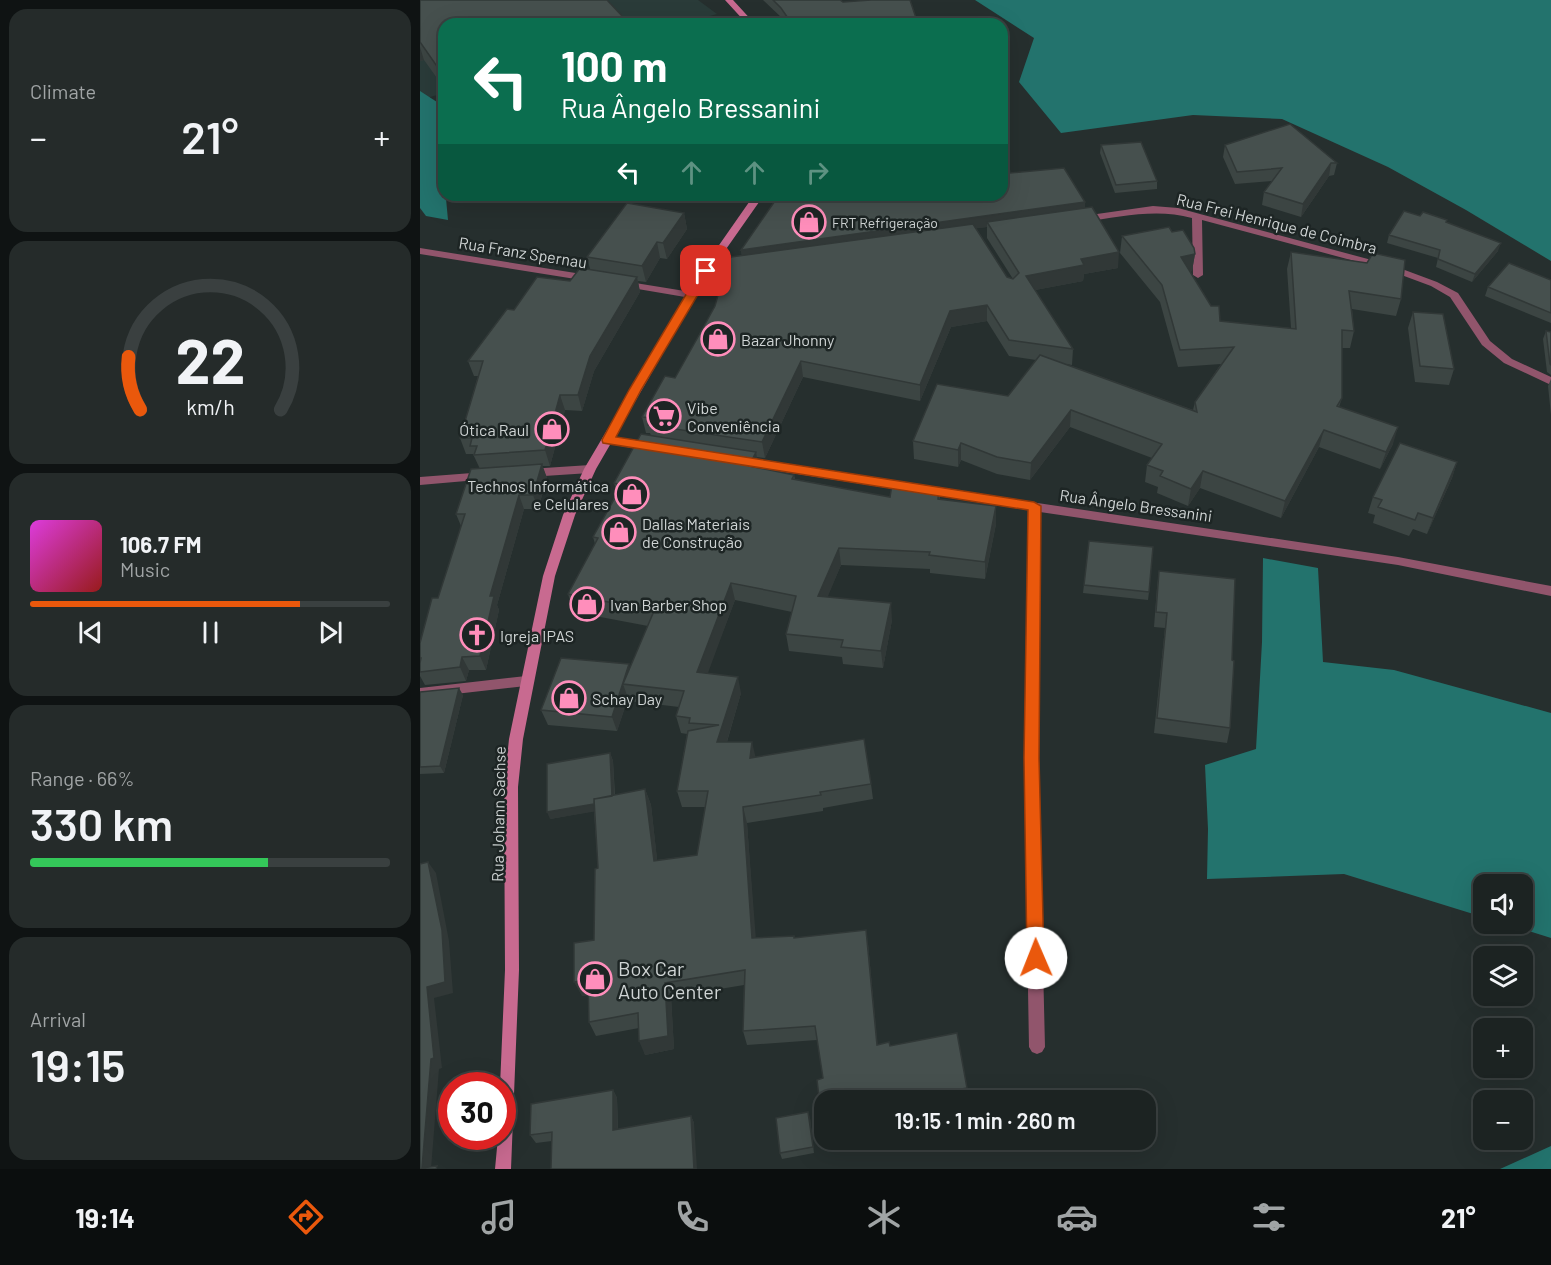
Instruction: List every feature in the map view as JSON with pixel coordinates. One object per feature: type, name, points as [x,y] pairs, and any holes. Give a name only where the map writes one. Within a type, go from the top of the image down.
[{"type":"street","points":[[729,0],[746,18]]},
{"type":"street","name":"Rua Johann Sachse","points":[[503,1169],[512,970],[511,787],[526,681],[549,576],[569,515],[590,469],[691,295],[755,201]]},
{"type":"street","name":"Rua Frei Henrique de Coimbra","points":[[1071,221],[1153,209],[1197,216],[1391,268],[1434,284],[1454,295],[1486,343],[1508,361],[1551,381]]},
{"type":"street","points":[[1197,216],[1198,275]]},
{"type":"street","name":"Rua Franz Spernau","points":[[420,251],[597,280]]},
{"type":"street","points":[[706,271],[750,265]]},
{"type":"street","points":[[609,282],[691,295]]},
{"type":"street","points":[[608,440],[666,449]]},
{"type":"street","name":"Rua Ângelo Bressanini","points":[[736,460],[1398,561],[1551,591]]},
{"type":"street","points":[[522,474],[590,469]]},
{"type":"street","points":[[420,481],[500,476]]},
{"type":"street","points":[[1034,506],[1031,758],[1037,1047]]},
{"type":"street","points":[[420,693],[526,681]]},
{"type":"shaded area","points":[[420,0],[698,0],[717,14],[703,18],[438,18],[438,95],[420,100]]},
{"type":"shaded area","points":[[975,0],[1551,0],[1551,261],[1388,167],[1282,119],[1193,115],[1061,133],[1019,82],[1034,38],[1008,21],[1008,18],[1003,18]]},
{"type":"shaded area","points":[[420,91],[437,102],[438,201],[446,201],[448,220],[426,216],[420,208]]},
{"type":"shaded area","points":[[1263,558],[1318,568],[1323,662],[1394,670],[1551,713],[1551,938],[1533,932],[1533,874],[1473,874],[1473,914],[1344,874],[1207,879],[1208,829],[1205,765],[1256,749],[1262,642]]},
{"type":"shaded area","points":[[1551,1146],[1551,1169],[1500,1169]]},
{"type":"building","points":[[420,0],[607,0],[623,17],[438,18],[438,68],[420,42]]},
{"type":"building","points":[[773,0],[840,0],[843,2],[910,0],[916,18],[788,18]]},
{"type":"building","points":[[1290,124],[1337,163],[1331,163],[1303,204],[1264,192],[1282,168],[1237,172],[1225,145]]},
{"type":"building","points":[[1141,142],[1157,181],[1116,185],[1101,145]]},
{"type":"building","points":[[1008,167],[1010,173],[1064,168],[1085,202],[741,250],[775,201],[1008,201]]},
{"type":"building","points":[[627,203],[684,213],[663,243],[657,242],[642,266],[587,257]]},
{"type":"building","points":[[1092,207],[1119,252],[1081,259],[1084,265],[1026,276],[1073,349],[1009,340],[987,305],[950,311],[920,385],[801,361],[762,442],[648,425],[651,418],[642,417],[665,376],[675,378],[698,337],[715,306],[727,263],[731,257],[973,224],[1007,277],[1013,279],[1019,273],[987,222]]},
{"type":"building","points":[[1404,211],[1420,216],[1423,212],[1501,243],[1475,274],[1438,259],[1440,250],[1389,235]]},
{"type":"building","points":[[1169,227],[1172,232],[1183,230],[1194,248],[1195,254],[1181,257],[1211,306],[1219,306],[1220,321],[1296,329],[1291,252],[1367,263],[1373,253],[1405,260],[1401,299],[1349,291],[1354,331],[1342,330],[1342,398],[1337,406],[1398,427],[1386,452],[1324,430],[1285,501],[1203,471],[1191,489],[1160,476],[1163,471],[1147,465],[1162,444],[1071,410],[1031,463],[997,457],[961,443],[958,450],[913,441],[937,384],[1008,396],[1040,355],[1197,412],[1195,402],[1234,347],[1180,350],[1162,285],[1122,236]]},
{"type":"building","points":[[1509,263],[1551,280],[1551,313],[1488,287]]},
{"type":"building","points":[[580,268],[637,277],[590,356],[578,395],[560,395],[545,450],[474,455],[477,446],[470,446],[472,438],[460,438],[483,361],[468,361],[507,309],[514,310],[537,277],[570,281]]},
{"type":"building","points":[[1413,312],[1443,314],[1454,369],[1420,366]]},
{"type":"building","points":[[1546,331],[1551,332],[1551,365],[1550,364]]},
{"type":"building","points":[[641,434],[756,452],[749,466],[794,475],[792,479],[890,497],[892,485],[939,487],[938,499],[996,506],[985,562],[929,555],[930,552],[839,548],[818,596],[891,603],[881,651],[841,647],[843,640],[786,634],[796,596],[731,583],[697,672],[738,677],[717,742],[752,742],[750,758],[864,739],[871,784],[820,792],[821,795],[743,807],[752,938],[794,936],[794,938],[866,930],[877,1045],[889,1042],[890,1046],[957,1033],[967,1088],[957,1090],[818,1090],[817,1080],[823,1078],[815,1026],[743,1031],[745,970],[665,983],[668,1036],[639,1041],[638,1013],[589,1022],[588,980],[574,982],[574,943],[594,940],[595,869],[598,868],[594,799],[645,789],[654,861],[697,855],[708,791],[677,791],[688,731],[719,725],[689,723],[690,718],[676,716],[684,691],[623,684],[654,611],[568,594],[598,538],[593,537],[622,485],[614,483]]},
{"type":"building","points":[[1400,443],[1457,462],[1433,518],[1418,513],[1415,520],[1378,507],[1382,500],[1373,497]]},
{"type":"building","points":[[542,464],[533,495],[519,495],[490,596],[494,596],[480,656],[462,657],[460,667],[420,672],[420,643],[432,598],[438,598],[465,514],[456,514],[471,469]]},
{"type":"building","points":[[1089,541],[1153,547],[1149,592],[1084,585]]},
{"type":"building","points":[[1159,571],[1235,579],[1230,728],[1157,718],[1167,613],[1156,612]]},
{"type":"building","points":[[561,658],[629,664],[612,717],[541,710]]},
{"type":"building","points":[[459,688],[440,766],[420,767],[420,692]]},
{"type":"building","points":[[610,753],[612,796],[594,799],[594,804],[547,812],[547,764]]},
{"type":"building","points":[[428,862],[442,930],[445,982],[427,987],[434,1058],[431,1059],[422,1168],[437,1166],[436,1169],[420,1169],[420,864]]},
{"type":"building","points":[[613,1090],[613,1130],[691,1116],[694,1169],[551,1169],[552,1132],[530,1135],[531,1104]]},
{"type":"building","points":[[808,1112],[813,1147],[780,1153],[776,1118]]},
{"type":"place","name":"FRT Refrigeração","points":[[809,222]]},
{"type":"place","name":"Bazar Jhonny","points":[[718,339]]},
{"type":"place","name":"Vibe Conveniência","points":[[664,416]]},
{"type":"place","name":"Ótica Raul","points":[[552,429]]},
{"type":"place","name":"Technos Informática e Celulares","points":[[632,494]]},
{"type":"place","name":"Dallas Materiais de Construção","points":[[619,532]]},
{"type":"place","name":"Ivan Barber Shop","points":[[587,604]]},
{"type":"place","name":"Igreja IPAS","points":[[477,635]]},
{"type":"place","name":"Schay Day","points":[[569,698]]},
{"type":"place","name":"Box Car Auto Center","points":[[595,979]]},
{"type":"route","points":[[706,271],[670,328],[608,440],[1034,506],[1031,758],[1036,958]]}]
